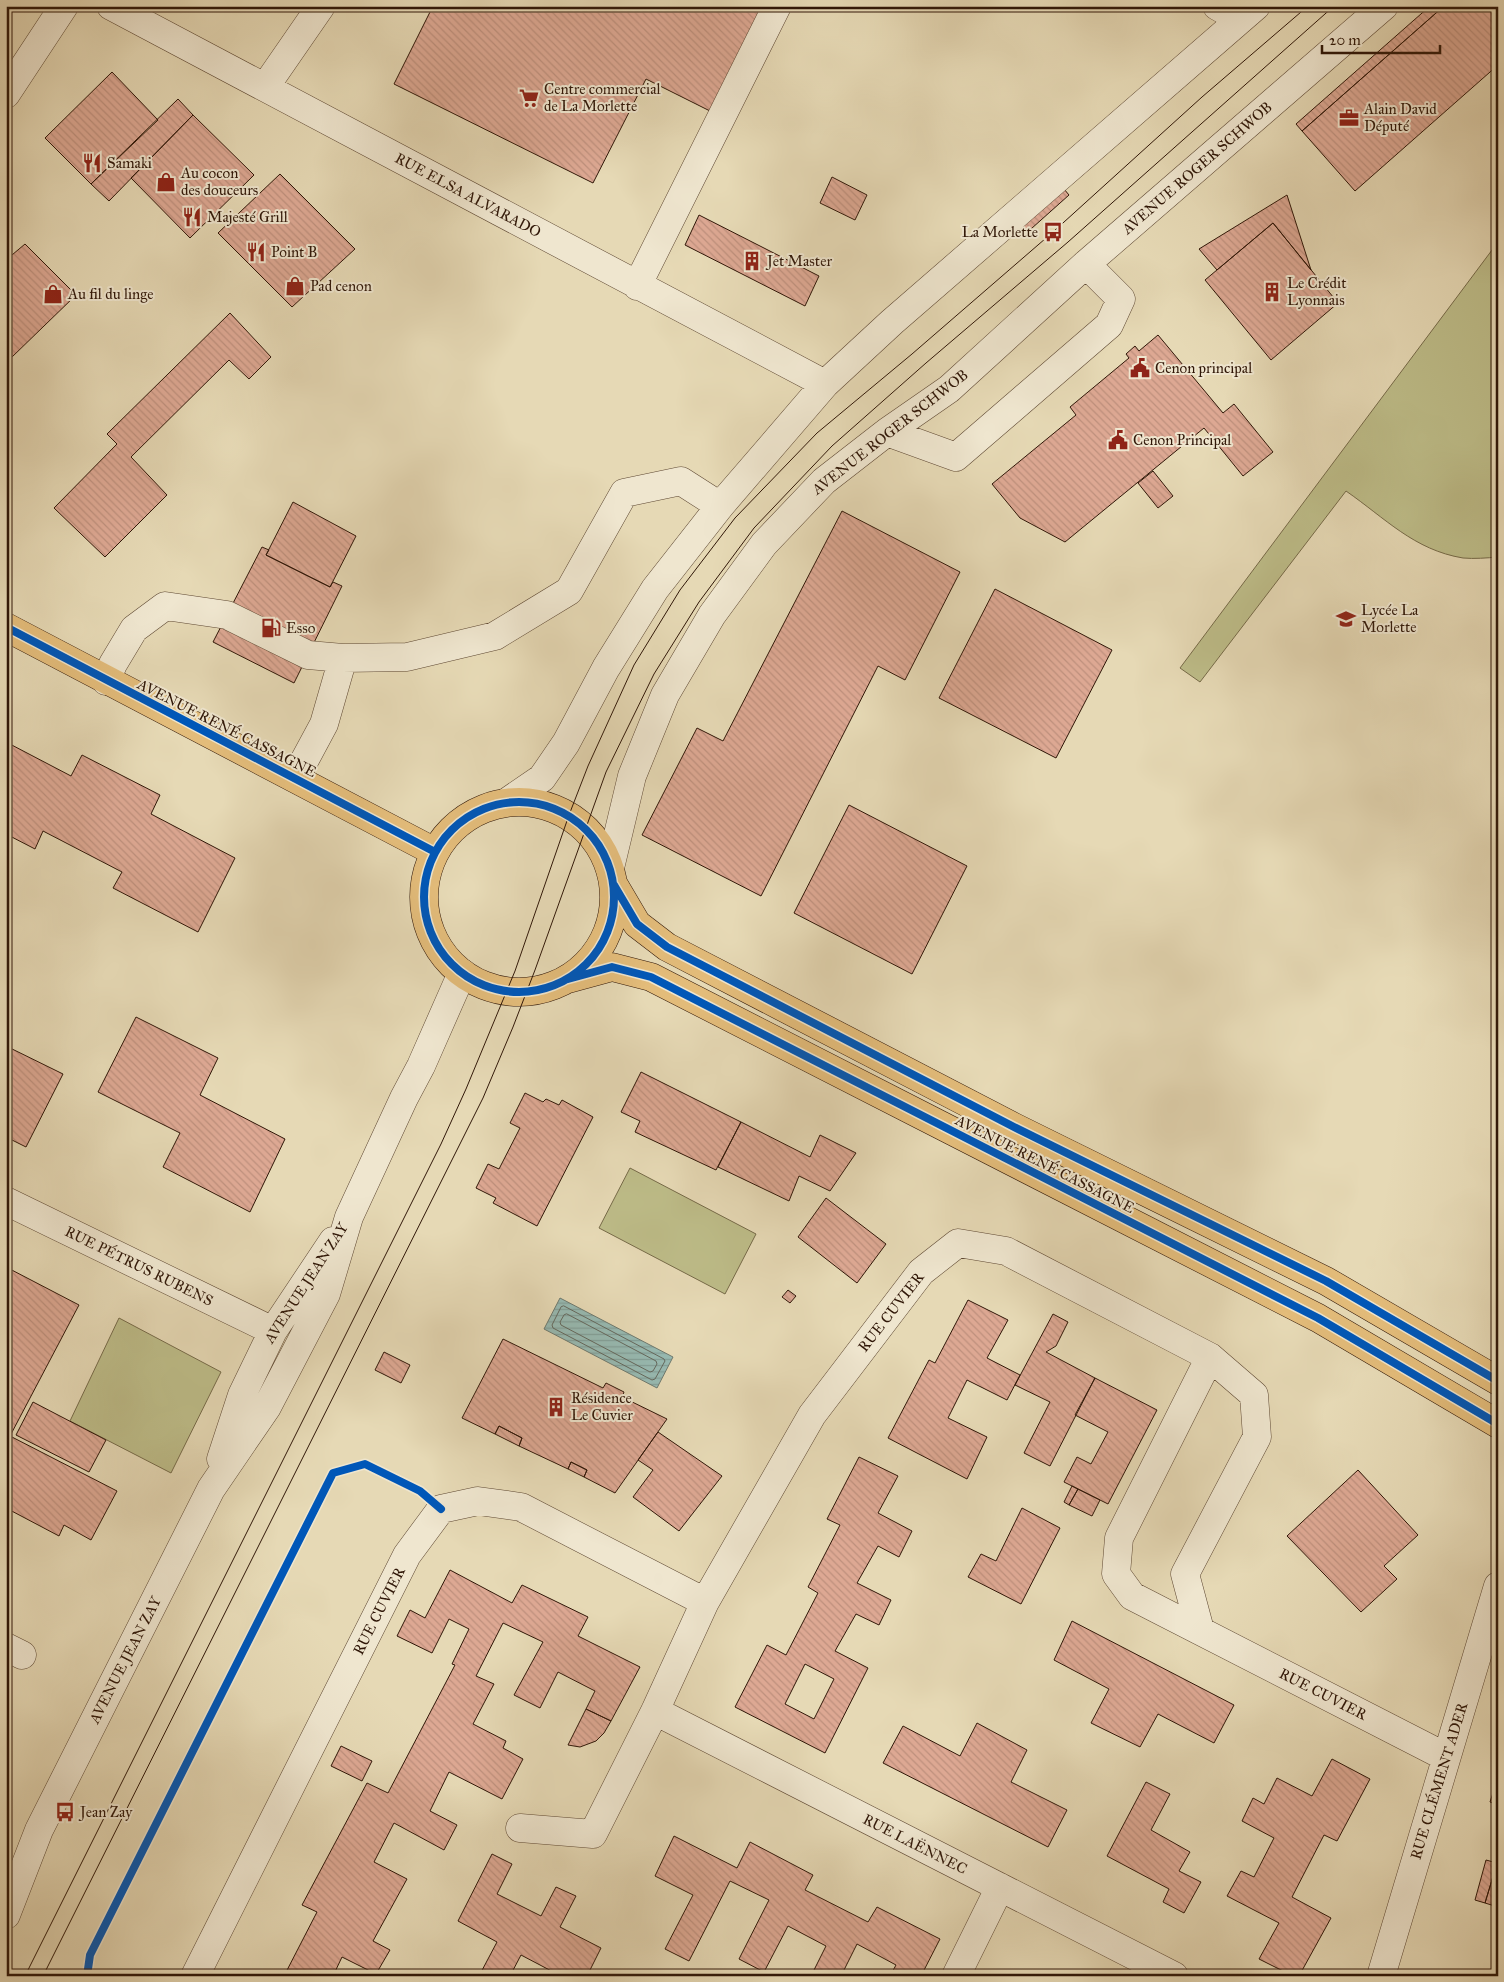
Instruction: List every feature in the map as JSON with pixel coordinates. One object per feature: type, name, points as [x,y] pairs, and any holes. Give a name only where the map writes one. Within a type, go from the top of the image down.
[{"type":"main road","name":"AVENUE RENÉ CASSAGNE","points":[[6,628],[435,852]]},
{"type":"main road","name":"AVENUE RENÉ CASSAGNE","points":[[1498,1381],[1326,1281],[1014,1127],[666,947],[637,924],[612,876],[601,847],[586,826],[569,815],[539,803],[507,802],[478,811],[453,828],[435,852],[426,877],[424,904],[430,931],[443,954],[462,973],[483,985],[506,991],[538,990],[568,979],[612,967],[651,977],[1318,1318],[1498,1424]]},
{"type":"main road","points":[[568,979],[589,962],[604,939],[613,913],[612,876]]},
{"type":"street","points":[[6,94],[64,6]]},
{"type":"street","name":"RUE ELSA ALVARADO","points":[[111,6],[825,384]]},
{"type":"street","points":[[265,87],[321,6]]},
{"type":"street","points":[[637,286],[777,6]]},
{"type":"street","name":"AVENUE ROGER SCHWOB","points":[[612,876],[632,776],[665,695],[712,615],[764,544],[818,487],[888,432],[949,388],[1086,264],[1384,6]]},
{"type":"street","points":[[507,802],[542,778],[566,743],[606,668],[655,589],[720,506],[825,384],[1237,11]]},
{"type":"street","points":[[888,432],[956,457],[1109,325],[1120,300],[1086,264]]},
{"type":"street","points":[[106,681],[113,664],[134,629],[165,606],[227,614],[308,654],[343,658],[407,657],[495,636],[569,590],[624,493],[681,481],[720,506]]},
{"type":"street","points":[[295,778],[324,724],[343,658]]},
{"type":"street","name":"AVENUE JEAN ZAY","points":[[6,1915],[39,1830],[212,1489],[268,1408],[326,1294],[349,1217],[404,1098],[421,1066],[462,973]]},
{"type":"street","name":"RUE PÉTRUS RUBENS","points":[[6,1201],[272,1331]]},
{"type":"street","name":"AVENUE JEAN ZAY","points":[[212,1489],[242,1396],[272,1331],[349,1217]]},
{"type":"street","name":"RUE CUVIER","points":[[520,1828],[592,1834],[655,1712],[705,1602],[812,1415],[921,1272],[958,1243],[1006,1251],[1210,1357],[1254,1395],[1256,1437],[1185,1574],[1200,1630]]},
{"type":"street","name":"RUE CUVIER","points":[[1210,1357],[1118,1538],[1116,1574],[1132,1596],[1446,1756]]},
{"type":"street","name":"RUE CUVIER","points":[[195,1976],[407,1555],[441,1509],[478,1501],[521,1507],[705,1602]]},
{"type":"street","name":"RUE CLÉMENT ADER","points":[[1381,1976],[1498,1586]]},
{"type":"street","name":"RUE LAËNNEC","points":[[655,1712],[1174,1976]]},
{"type":"street","name":"AVENUE JEAN ZAY","points":[[6,1873],[39,1830]]},
{"type":"street","points":[[956,1976],[1000,1887]]},
{"type":"shaded area","points":[[1498,242],[1498,557],[1463,558],[1430,548],[1401,532],[1346,491],[1200,682],[1180,668]]},
{"type":"shaded area","points":[[630,1168],[756,1234],[725,1294],[599,1228]]},
{"type":"shaded area","points":[[119,1318],[221,1372],[171,1473],[70,1421]]},
{"type":"water","points":[[560,1298],[673,1357],[657,1388],[544,1329]]},
{"type":"building","name":"Centre commercial de La Morlette","points":[[433,6],[763,6],[710,111],[646,79],[593,183],[394,84]]},
{"type":"building","points":[[1430,6],[1444,6],[1302,131],[1296,124]]},
{"type":"building","points":[[1444,6],[1498,6],[1498,65],[1355,191],[1302,131]]},
{"type":"building","points":[[112,72],[158,120],[91,184],[45,138]]},
{"type":"building","points":[[178,99],[193,115],[109,201],[91,184]]},
{"type":"building","points":[[193,115],[254,175],[190,238],[131,178]]},
{"type":"building","points":[[280,174],[355,249],[292,307],[218,233]]},
{"type":"building","points":[[832,177],[867,195],[855,220],[820,203]]},
{"type":"building","points":[[1064,189],[1069,195],[1022,237],[1017,231]]},
{"type":"building","points":[[1287,195],[1311,270],[1273,223],[1217,270],[1199,249]]},
{"type":"building","name":"Jet Master","points":[[699,215],[819,276],[805,306],[685,245]]},
{"type":"building","name":"Le Crédit Lyonnais","points":[[1273,223],[1338,303],[1271,360],[1205,280]]},
{"type":"building","points":[[25,244],[76,295],[12,357],[6,351],[6,260]]},
{"type":"building","points":[[230,313],[271,357],[249,379],[229,360],[131,457],[167,495],[105,557],[54,508],[117,444],[107,434]]},
{"type":"building","name":"Cenon Principal","points":[[1158,335],[1223,413],[1234,404],[1273,452],[1243,476],[1204,428],[1065,542],[1020,518],[992,484],[1076,415],[1070,407],[1129,358],[1126,354],[1135,346],[1139,351]]},
{"type":"building","points":[[1153,471],[1173,496],[1158,508],[1138,483]]},
{"type":"building","points":[[293,502],[356,536],[330,587],[266,555]]},
{"type":"building","points":[[842,511],[960,572],[905,680],[878,666],[761,896],[642,835],[697,728],[723,741]]},
{"type":"building","name":"Esso","points":[[262,547],[269,550],[266,555],[330,587],[333,582],[342,586],[294,683],[213,642]]},
{"type":"building","points":[[995,589],[1112,650],[1056,758],[939,698]]},
{"type":"building","points":[[6,742],[71,776],[82,755],[160,795],[151,814],[235,858],[198,932],[113,888],[122,872],[43,831],[35,849],[6,834]]},
{"type":"building","points":[[849,805],[967,866],[912,974],[794,913]]},
{"type":"building","points":[[136,1017],[218,1058],[200,1095],[285,1139],[250,1212],[163,1167],[180,1133],[98,1092]]},
{"type":"building","points":[[6,1046],[63,1074],[26,1147],[6,1137]]},
{"type":"building","points":[[641,1072],[741,1122],[716,1170],[635,1132],[640,1121],[621,1112]]},
{"type":"building","points":[[525,1093],[543,1102],[546,1099],[559,1105],[562,1100],[593,1117],[537,1226],[493,1203],[496,1198],[476,1188],[488,1164],[499,1169],[520,1128],[510,1123]]},
{"type":"building","points":[[741,1122],[810,1157],[820,1135],[856,1153],[830,1191],[799,1176],[789,1201],[718,1167]]},
{"type":"building","points":[[826,1198],[886,1244],[857,1283],[798,1237]]},
{"type":"building","points":[[6,1267],[79,1305],[10,1436],[117,1491],[91,1540],[64,1525],[59,1536],[6,1508]]},
{"type":"building","points":[[788,1290],[796,1296],[790,1303],[782,1297]]},
{"type":"building","points":[[968,1300],[1008,1320],[987,1358],[1020,1375],[1007,1400],[967,1380],[948,1418],[987,1437],[967,1479],[888,1438],[929,1360],[935,1363]]},
{"type":"building","points":[[1053,1314],[1068,1322],[1056,1346],[1046,1352],[1095,1378],[1050,1466],[1024,1453],[1050,1402],[1015,1385]]},
{"type":"building","name":"Résidence Le Cuvier","points":[[503,1339],[603,1388],[606,1383],[624,1392],[622,1397],[667,1419],[615,1493],[584,1477],[587,1470],[571,1462],[568,1469],[519,1446],[522,1438],[499,1426],[495,1434],[462,1418]]},
{"type":"building","points":[[384,1352],[410,1365],[401,1383],[375,1370]]},
{"type":"building","points":[[1095,1378],[1157,1410],[1108,1504],[1064,1482],[1077,1457],[1091,1464],[1108,1432],[1075,1415]]},
{"type":"building","points":[[33,1402],[106,1440],[89,1472],[16,1435]]},
{"type":"building","points":[[499,1426],[522,1438],[519,1446],[495,1434]]},
{"type":"building","points":[[658,1432],[722,1476],[679,1531],[633,1497],[653,1470],[638,1460]]},
{"type":"building","points":[[859,1457],[898,1476],[878,1513],[912,1531],[899,1557],[878,1546],[857,1583],[891,1600],[879,1625],[856,1614],[835,1651],[868,1668],[825,1753],[735,1707],[767,1645],[786,1655],[818,1593],[808,1587],[840,1525],[827,1519]],"holes":[[[805,1664],[834,1679],[814,1719],[785,1704]]]},
{"type":"building","points":[[571,1462],[587,1470],[584,1477],[568,1469]]},
{"type":"building","points":[[1358,1470],[1418,1535],[1384,1566],[1397,1579],[1361,1612],[1287,1536]]},
{"type":"building","points":[[1072,1486],[1078,1489],[1069,1505],[1064,1502]]},
{"type":"building","points":[[1078,1489],[1100,1500],[1092,1516],[1069,1505]]},
{"type":"building","points":[[1022,1508],[1060,1528],[1021,1604],[968,1577],[981,1554],[996,1561]]},
{"type":"building","points":[[450,1570],[512,1603],[522,1585],[588,1617],[578,1636],[640,1667],[611,1721],[586,1709],[595,1691],[558,1672],[540,1708],[514,1695],[543,1642],[503,1623],[476,1676],[494,1684],[473,1724],[506,1741],[503,1748],[523,1759],[502,1799],[449,1772],[430,1811],[457,1825],[444,1850],[394,1823],[374,1862],[407,1879],[373,1941],[390,1950],[376,1974],[342,1957],[333,1976],[284,1976],[317,1912],[302,1905],[367,1783],[388,1793],[455,1665],[452,1664],[469,1629],[449,1619],[432,1653],[397,1636],[410,1610],[425,1618]]},
{"type":"building","points":[[1072,1621],[1234,1705],[1214,1743],[1158,1714],[1140,1747],[1091,1723],[1109,1689],[1054,1660]]},
{"type":"building","points":[[586,1709],[611,1721],[604,1733],[596,1741],[580,1747],[568,1745]]},
{"type":"building","points":[[977,1723],[1027,1750],[1011,1782],[1067,1810],[1048,1847],[883,1763],[903,1726],[960,1756]]},
{"type":"building","points":[[341,1746],[372,1761],[362,1781],[331,1766]]},
{"type":"building","points":[[1332,1759],[1370,1779],[1337,1841],[1324,1835],[1292,1897],[1331,1918],[1299,1976],[1293,1976],[1259,1959],[1279,1923],[1227,1896],[1241,1871],[1254,1877],[1274,1838],[1242,1821],[1253,1798],[1264,1804],[1277,1778],[1312,1796]]},
{"type":"building","points":[[1498,1777],[1498,1805],[1490,1802]]},
{"type":"building","points":[[1146,1782],[1170,1794],[1151,1830],[1190,1852],[1179,1871],[1201,1882],[1184,1913],[1163,1902],[1169,1889],[1107,1856]]},
{"type":"building","points":[[674,1836],[737,1868],[750,1842],[813,1875],[805,1890],[868,1922],[877,1907],[940,1939],[921,1976],[890,1976],[896,1965],[857,1944],[841,1976],[811,1976],[826,1946],[788,1926],[764,1972],[739,1959],[769,1900],[730,1881],[689,1961],[665,1949],[693,1895],[655,1876]]},
{"type":"building","points":[[492,1854],[512,1864],[497,1894],[541,1916],[556,1887],[576,1896],[560,1927],[601,1948],[587,1976],[558,1976],[521,1955],[510,1976],[479,1976],[497,1942],[458,1921]]},
{"type":"building","points":[[1486,1860],[1497,1863],[1485,1903],[1475,1900]]},
{"type":"building","points":[[1498,1860],[1498,1907],[1485,1903]]},
{"type":"tram line","points":[[25,1976],[441,1144],[515,971],[588,766],[634,665],[680,590],[735,518],[817,433],[1053,232],[1202,97],[1308,6]]},
{"type":"tram line","points":[[43,1976],[483,1098],[535,970],[606,772],[654,674],[699,602],[754,528],[832,446],[1068,242],[1334,6]]},
{"type":"cycle path","points":[[6,627],[435,852]]},
{"type":"cycle path","points":[[519,802],[555,809],[572,818],[586,830],[598,844],[607,861],[614,897],[607,933],[598,950],[586,964],[572,976],[555,985],[519,992],[483,985],[466,976],[452,964],[440,950],[431,933],[424,897],[431,861],[440,844],[452,830],[466,818],[483,809],[519,802]]},
{"type":"cycle path","points":[[614,885],[637,924],[667,947],[1014,1127],[1326,1281],[1498,1381]]},
{"type":"cycle path","points":[[568,979],[612,967],[651,977],[1318,1318],[1498,1424]]},
{"type":"cycle path","points":[[87,1976],[90,1955],[333,1473],[365,1464],[420,1491],[441,1509]]},
{"type":"place","name":"Centre commercial de La Morlette","points":[[529,98]]},
{"type":"place","name":"Alain David Député","points":[[1349,118]]},
{"type":"place","name":"Samaki","points":[[92,163]]},
{"type":"place","name":"Au cocon des douceurs","points":[[166,182]]},
{"type":"place","name":"Majesté Grill","points":[[192,217]]},
{"type":"place","name":"La Morlette","points":[[1053,232]]},
{"type":"place","name":"Point B","points":[[256,252]]},
{"type":"place","name":"Jet Master","points":[[752,261]]},
{"type":"place","name":"Pad cenon","points":[[295,286]]},
{"type":"place","name":"Le Crédit Lyonnais","points":[[1272,292]]},
{"type":"place","name":"Au fil du linge","points":[[53,294]]},
{"type":"place","name":"Cenon principal","points":[[1140,368]]},
{"type":"place","name":"Cenon Principal","points":[[1118,440]]},
{"type":"place","name":"Lycée La Morlette","points":[[1346,619]]},
{"type":"place","name":"Esso","points":[[271,628]]},
{"type":"place","name":"Résidence Le Cuvier","points":[[556,1407]]},
{"type":"place","name":"Jean Zay","points":[[65,1812]]}]
